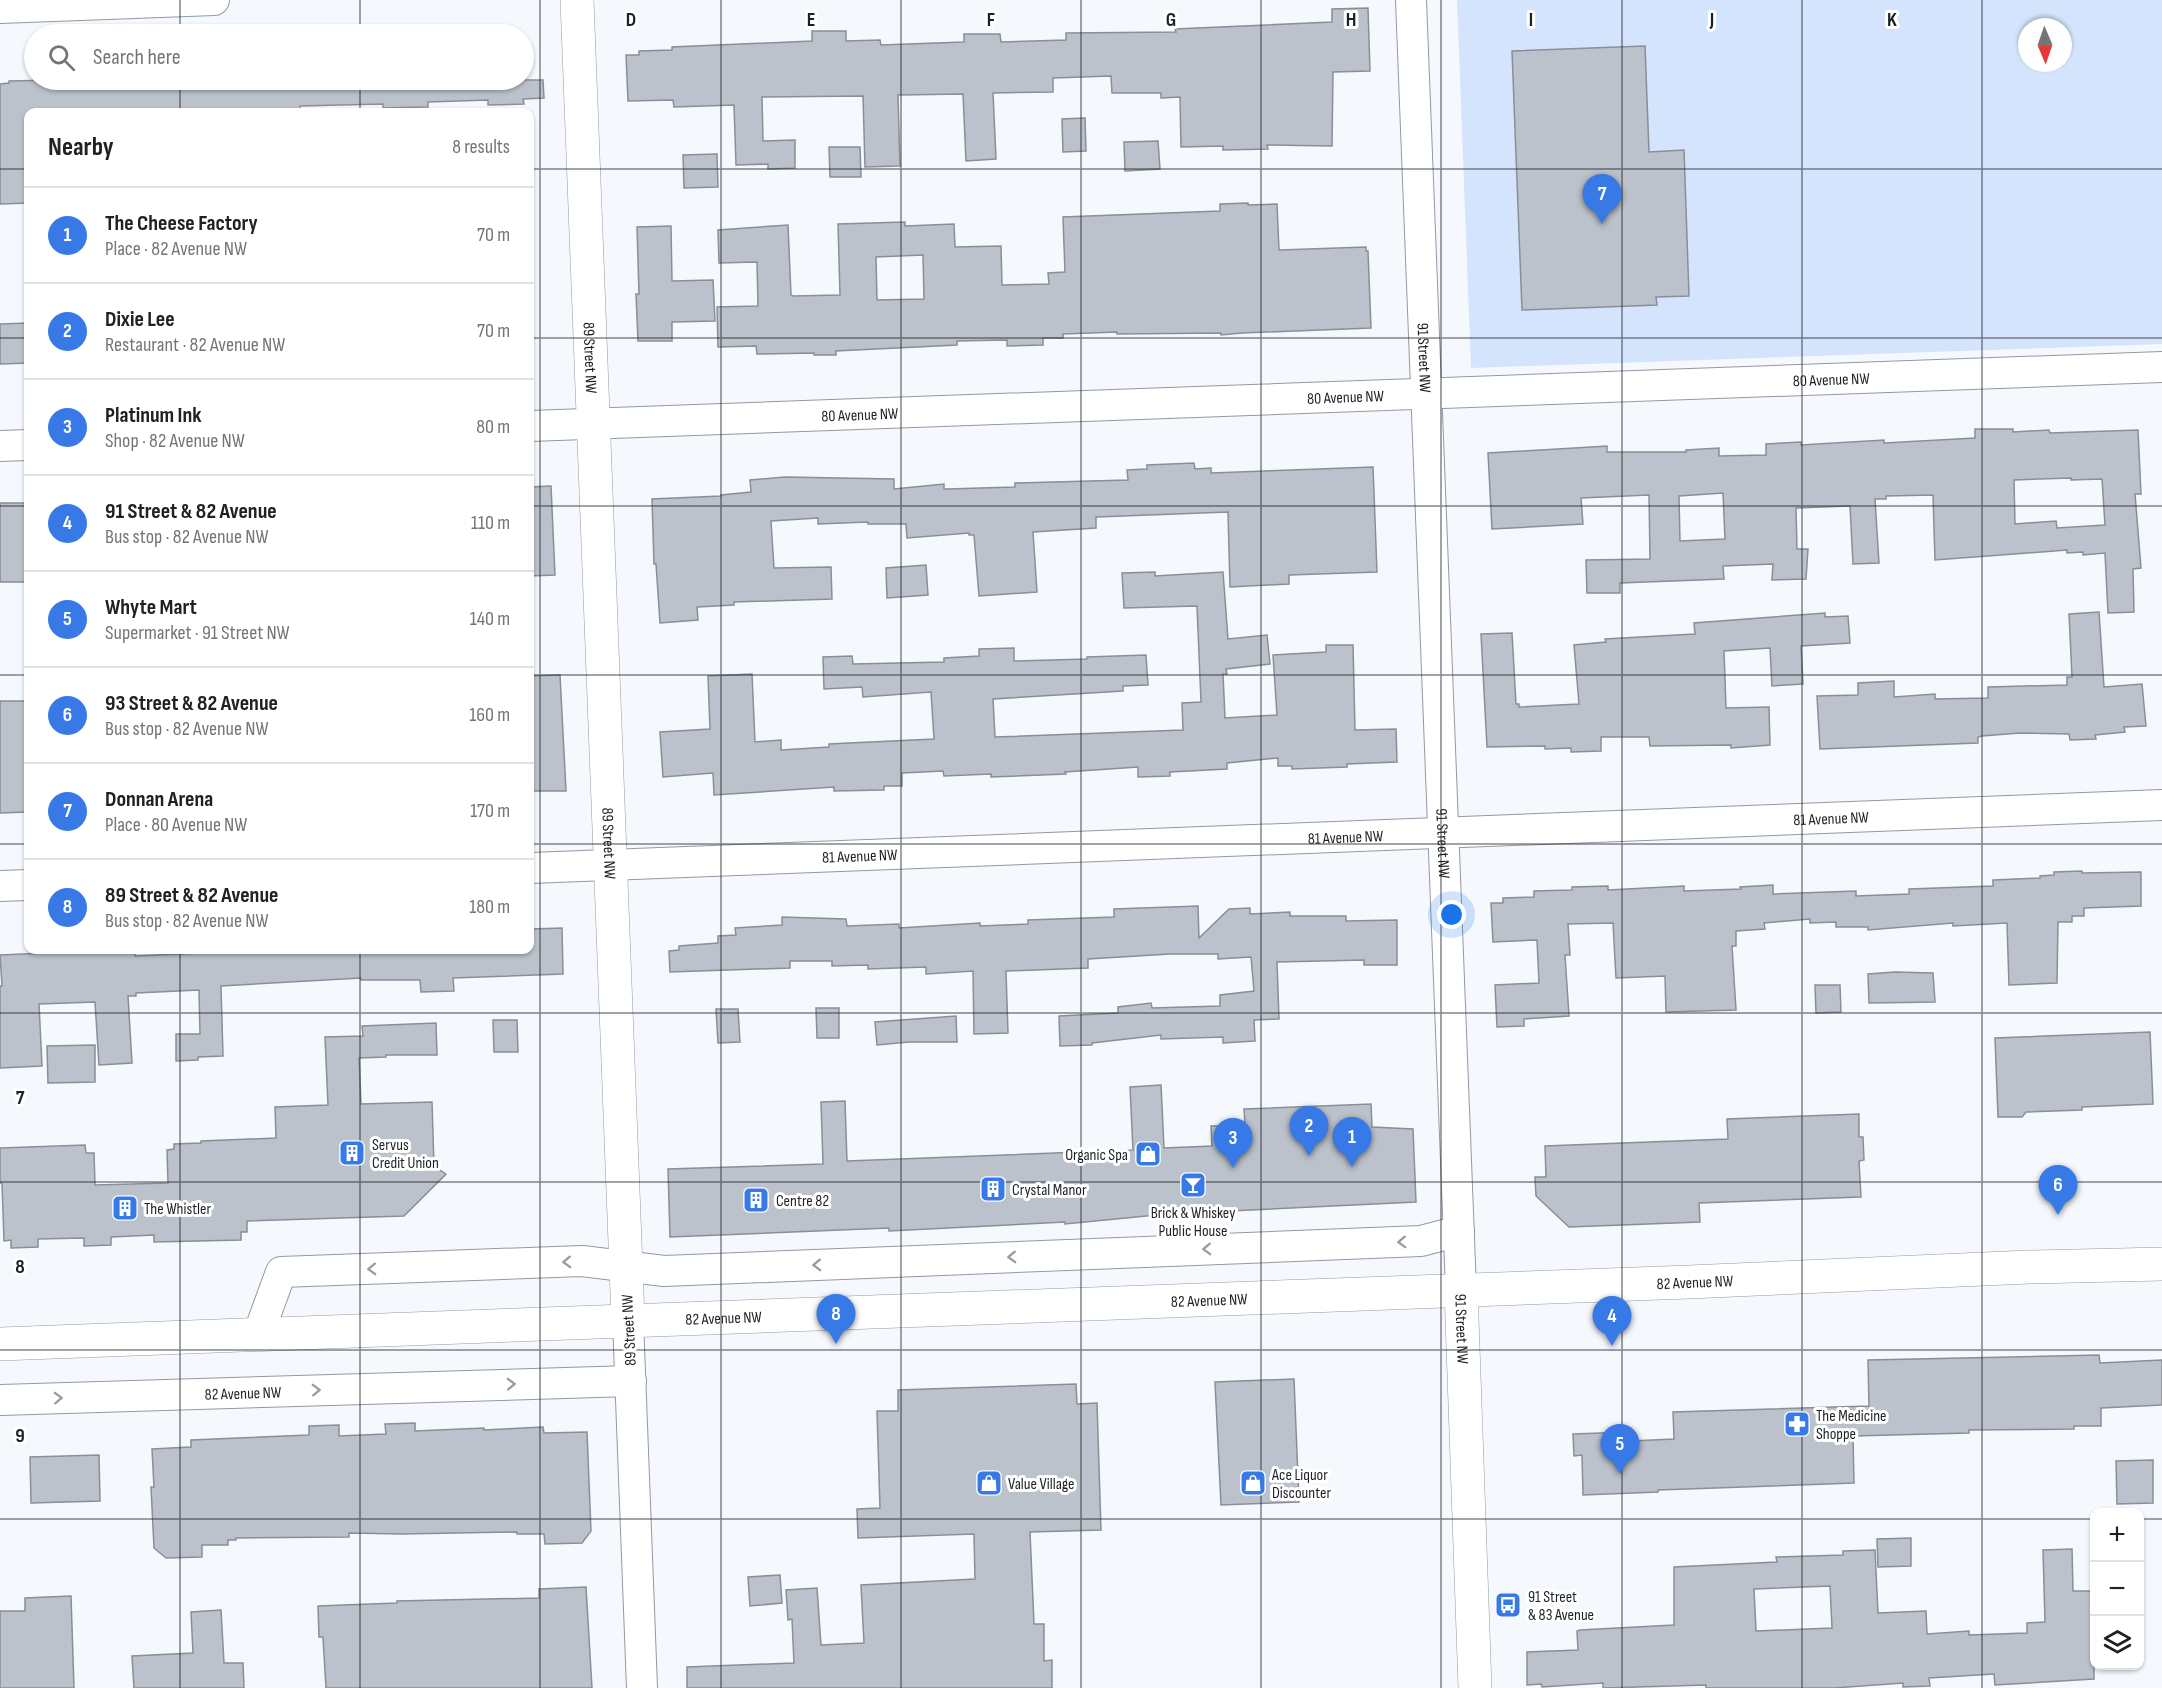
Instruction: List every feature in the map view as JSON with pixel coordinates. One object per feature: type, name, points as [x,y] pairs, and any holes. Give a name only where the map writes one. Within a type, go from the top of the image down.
[{"type":"main road","name":"89 Street NW","points":[[578,0],[628,1320]]},
{"type":"main road","name":"82 Avenue NW","points":[[0,1344],[2029,1267],[2162,1264]]},
{"type":"main road","name":"91 Street NW","points":[[1461,1290],[1475,1688]]},
{"type":"street","points":[[0,8],[213,0]]},
{"type":"street","name":"91 Street NW","points":[[1411,0],[1461,1290]]},
{"type":"street","name":"80 Avenue NW","points":[[534,426],[2162,367]]},
{"type":"street","points":[[0,446],[24,445]]},
{"type":"street","name":"81 Avenue NW","points":[[534,868],[2162,805]]},
{"type":"street","points":[[0,886],[24,885]]},
{"type":"street","points":[[258,1335],[281,1272],[582,1261],[664,1271],[1421,1241],[1459,1231]]},
{"type":"street","name":"89 Street NW","points":[[628,1320],[642,1688]]},
{"type":"street","name":"82 Avenue NW","points":[[0,1400],[631,1381]]},
{"type":"shaded area","points":[[1457,0],[2162,0],[2162,344],[1471,368]]},
{"type":"building","points":[[1368,8],[1370,71],[1333,72],[1332,146],[1267,145],[1268,149],[1223,150],[1223,146],[1181,147],[1180,97],[1161,98],[1161,93],[1112,93],[1111,76],[1053,78],[1053,92],[993,93],[996,159],[966,161],[963,94],[898,95],[900,166],[865,167],[863,96],[762,97],[763,141],[795,140],[795,168],[768,169],[768,164],[736,165],[734,105],[674,107],[673,100],[628,101],[626,55],[639,55],[639,51],[672,50],[672,47],[812,41],[812,31],[846,31],[846,41],[880,40],[881,45],[964,42],[964,34],[1000,34],[1001,42],[1066,40],[1066,33],[1176,32],[1175,29],[1332,22],[1332,9]]},
{"type":"building","points":[[1645,46],[1649,152],[1684,150],[1689,296],[1656,297],[1657,305],[1522,310],[1512,51]]},
{"type":"building","points":[[534,80],[543,80],[544,98],[523,99],[524,104],[488,105],[488,100],[428,102],[428,107],[383,108],[383,104],[300,106],[300,108],[24,108],[24,203],[0,204],[0,84],[9,83],[9,81],[24,81],[24,90],[534,90]]},
{"type":"building","points":[[1085,118],[1086,151],[1063,152],[1062,119]]},
{"type":"building","points":[[1158,141],[1160,169],[1125,171],[1124,142]]},
{"type":"building","points":[[829,147],[860,147],[861,177],[830,177]]},
{"type":"building","points":[[717,154],[718,187],[684,188],[683,155]]},
{"type":"building","points":[[1220,204],[1277,204],[1279,250],[1366,247],[1371,328],[1221,335],[1221,333],[1117,334],[1117,332],[1063,334],[1063,338],[1043,338],[1043,345],[1007,346],[1007,340],[957,341],[957,345],[836,351],[836,355],[757,354],[756,346],[718,347],[717,307],[758,306],[757,262],[719,263],[718,230],[788,225],[791,295],[840,295],[838,224],[905,222],[905,226],[954,224],[955,247],[1001,246],[1002,285],[1049,284],[1048,273],[1065,272],[1063,217],[1220,211]],"holes":[[[923,255],[924,299],[877,300],[876,257]]]},
{"type":"building","points":[[671,226],[672,281],[713,280],[715,321],[672,322],[672,341],[638,341],[637,227]]},
{"type":"building","points":[[24,323],[24,363],[0,364],[0,324]]},
{"type":"building","points":[[1975,429],[2013,429],[2013,432],[2049,430],[2050,433],[2138,430],[2141,494],[2135,494],[2141,568],[2133,569],[2134,612],[2108,613],[2105,553],[2083,555],[2083,552],[2067,553],[2067,550],[1935,560],[1933,495],[1886,496],[1886,499],[1875,499],[1879,563],[1853,564],[1850,506],[1796,508],[1797,549],[1808,549],[1806,579],[1772,580],[1773,564],[1723,566],[1724,579],[1620,583],[1620,593],[1587,593],[1586,560],[1650,559],[1649,495],[1581,498],[1583,524],[1492,529],[1488,453],[1607,446],[1607,452],[1686,452],[1686,450],[1719,448],[1719,456],[1766,455],[1766,444],[1801,442],[1801,445],[1884,440],[1884,443],[1975,438]],"holes":[[[2071,478],[2071,480],[2102,479],[2105,525],[2057,528],[2056,521],[2015,524],[2014,480]],[[1723,493],[1725,539],[1680,541],[1679,496]]]},
{"type":"building","points":[[1194,463],[1195,469],[1211,468],[1211,473],[1373,467],[1377,572],[1289,575],[1289,584],[1230,587],[1228,512],[1096,517],[1096,528],[1033,532],[1037,592],[979,596],[974,535],[969,535],[969,533],[907,538],[906,524],[868,524],[868,522],[818,524],[818,518],[771,521],[774,568],[831,567],[832,599],[734,602],[734,605],[697,607],[698,620],[660,623],[656,564],[654,564],[652,499],[721,496],[751,492],[750,480],[785,477],[894,479],[894,489],[944,484],[944,489],[1015,487],[1015,483],[1128,480],[1127,470],[1147,469],[1147,465]]},
{"type":"building","points":[[551,486],[555,575],[534,576],[534,487]]},
{"type":"building","points":[[0,503],[24,503],[24,582],[0,582]]},
{"type":"building","points":[[926,565],[928,595],[887,598],[886,568]]},
{"type":"building","points":[[1155,572],[1155,576],[1223,572],[1228,639],[1267,635],[1270,664],[1226,669],[1227,674],[1223,674],[1225,718],[1277,715],[1273,655],[1326,652],[1326,645],[1353,645],[1355,730],[1396,729],[1397,762],[1292,769],[1292,766],[1278,766],[1278,758],[1227,763],[1227,769],[1170,772],[1170,776],[1138,777],[1138,767],[1065,772],[1066,774],[991,777],[991,774],[944,776],[943,771],[902,773],[902,786],[884,786],[884,790],[834,791],[834,787],[714,795],[713,773],[663,777],[660,732],[710,729],[708,676],[752,674],[755,742],[781,740],[781,750],[829,747],[829,744],[934,739],[931,692],[863,697],[862,687],[824,689],[823,657],[852,656],[853,664],[944,662],[944,658],[979,656],[979,649],[1014,648],[1014,661],[1146,655],[1148,685],[1123,686],[1123,691],[993,699],[995,737],[1183,730],[1182,703],[1201,702],[1197,606],[1124,608],[1122,573]]},
{"type":"building","points":[[2099,612],[2104,687],[2142,684],[2146,726],[2124,727],[2125,732],[2095,735],[2096,739],[2070,740],[2069,734],[2020,733],[1982,736],[1978,737],[1978,743],[1820,749],[1817,696],[1858,695],[1858,683],[1894,681],[1894,697],[1935,694],[1935,699],[1988,698],[1988,687],[2067,685],[2067,677],[2072,677],[2069,614]]},
{"type":"building","points":[[1825,613],[1825,617],[1848,616],[1850,643],[1801,646],[1803,684],[1772,686],[1770,648],[1724,651],[1726,708],[1769,707],[1770,745],[1731,748],[1731,745],[1650,746],[1649,737],[1601,737],[1601,751],[1571,752],[1571,748],[1545,749],[1545,746],[1487,747],[1481,634],[1512,633],[1516,704],[1519,704],[1519,707],[1579,704],[1574,645],[1606,642],[1605,639],[1695,634],[1694,623]]},
{"type":"building","points":[[560,675],[566,791],[534,791],[534,676]]},
{"type":"building","points":[[0,701],[24,701],[24,812],[0,813]]},
{"type":"building","points":[[2082,871],[2082,873],[2141,872],[2141,906],[2084,908],[2084,916],[2072,916],[2072,922],[2058,922],[2057,983],[2009,985],[2007,923],[1953,926],[1953,923],[1868,930],[1868,927],[1836,927],[1836,922],[1810,923],[1810,919],[1764,923],[1765,929],[1736,931],[1736,946],[1732,946],[1736,1010],[1666,1012],[1665,976],[1616,978],[1613,923],[1568,924],[1570,955],[1565,955],[1569,1016],[1524,1019],[1524,1026],[1497,1027],[1495,985],[1539,983],[1537,940],[1493,942],[1491,903],[1503,903],[1503,898],[1534,897],[1534,891],[1608,886],[1608,890],[1684,886],[1684,891],[1741,889],[1740,887],[1773,885],[1773,894],[1856,891],[1856,896],[1909,894],[1909,889],[1993,886],[1993,880],[2040,878],[2040,876],[2054,875],[2054,872]]},
{"type":"building","points":[[1198,906],[1199,938],[1229,909],[1250,908],[1250,914],[1290,912],[1290,916],[1346,916],[1346,921],[1397,920],[1397,965],[1364,965],[1364,960],[1277,962],[1279,1019],[1254,1020],[1255,1041],[1223,1043],[1223,1037],[1161,1039],[1161,1035],[1092,1043],[1092,1045],[1060,1046],[1059,1016],[1118,1013],[1118,1007],[1151,1003],[1152,1008],[1220,1006],[1220,995],[1254,991],[1251,957],[1218,959],[1218,954],[1170,954],[1088,959],[1088,968],[1006,971],[1008,1033],[974,1034],[973,971],[926,974],[926,967],[868,969],[868,965],[832,966],[832,961],[790,961],[790,968],[670,972],[669,951],[679,950],[679,946],[718,943],[718,936],[736,935],[735,928],[782,925],[782,917],[846,919],[847,926],[899,924],[899,928],[980,923],[980,926],[1028,924],[1028,920],[1114,917],[1114,909]]},
{"type":"building","points":[[562,928],[563,974],[453,978],[454,991],[421,992],[420,980],[361,980],[361,978],[221,986],[223,1056],[198,1057],[198,1060],[176,1061],[176,1034],[200,1034],[199,990],[136,993],[136,996],[128,996],[132,1063],[99,1065],[95,1002],[39,1004],[42,1066],[0,1068],[0,986],[2,986],[0,955],[534,954],[534,929]]},
{"type":"building","points":[[1933,973],[1935,1002],[1869,1003],[1868,974]]},
{"type":"building","points":[[1815,985],[1840,985],[1841,1012],[1816,1013]]},
{"type":"building","points":[[816,1008],[839,1008],[839,1038],[817,1038]]},
{"type":"building","points":[[716,1009],[738,1009],[740,1042],[718,1043]]},
{"type":"building","points":[[956,1016],[957,1042],[877,1045],[875,1022]]},
{"type":"building","points":[[493,1020],[517,1020],[518,1052],[494,1052]]},
{"type":"building","points":[[436,1023],[437,1055],[386,1055],[386,1057],[359,1058],[361,1104],[432,1102],[434,1166],[446,1174],[404,1216],[247,1221],[247,1232],[241,1232],[241,1240],[154,1242],[154,1235],[111,1237],[111,1245],[84,1246],[84,1238],[38,1239],[38,1247],[11,1248],[11,1240],[4,1241],[0,1148],[85,1145],[86,1153],[94,1153],[95,1185],[168,1183],[167,1150],[174,1149],[174,1144],[276,1138],[275,1107],[328,1105],[325,1037],[363,1036],[362,1026]]},
{"type":"building","points":[[2150,1032],[2153,1104],[2082,1107],[2082,1110],[2026,1112],[2022,1117],[1998,1117],[1995,1038]]},
{"type":"building","points":[[95,1045],[95,1082],[48,1083],[47,1046]]},
{"type":"building","points":[[1161,1085],[1164,1148],[1212,1146],[1211,1126],[1245,1125],[1244,1109],[1371,1104],[1372,1127],[1413,1129],[1416,1202],[1167,1214],[1065,1224],[1065,1222],[889,1231],[889,1228],[670,1237],[668,1169],[823,1164],[821,1102],[845,1101],[847,1161],[1133,1150],[1130,1087]]},
{"type":"building","points":[[1859,1114],[1859,1137],[1863,1137],[1864,1160],[1859,1161],[1861,1197],[1699,1203],[1700,1222],[1569,1227],[1536,1196],[1535,1177],[1546,1177],[1545,1146],[1728,1139],[1727,1119]]},
{"type":"building","points":[[2099,1355],[2100,1363],[2162,1360],[2162,1405],[2101,1408],[2101,1426],[2074,1426],[2074,1429],[1969,1430],[1969,1433],[1853,1436],[1854,1483],[1583,1495],[1582,1455],[1574,1456],[1573,1434],[1630,1432],[1631,1441],[1674,1439],[1673,1412],[1869,1406],[1868,1360]]},
{"type":"building","points":[[1294,1379],[1299,1502],[1221,1505],[1215,1382]]},
{"type":"building","points":[[1076,1384],[1077,1404],[1097,1403],[1101,1530],[1030,1532],[1034,1624],[1044,1624],[1044,1661],[1052,1660],[1052,1688],[687,1688],[687,1667],[794,1663],[792,1619],[788,1620],[786,1590],[817,1588],[821,1645],[864,1643],[861,1585],[975,1579],[974,1534],[858,1538],[857,1509],[880,1508],[877,1411],[898,1411],[898,1390]]},
{"type":"building","points":[[415,1423],[415,1431],[543,1427],[544,1433],[587,1432],[591,1531],[582,1543],[545,1544],[544,1534],[517,1534],[517,1532],[349,1533],[349,1537],[236,1538],[236,1540],[228,1540],[228,1545],[202,1545],[202,1557],[166,1558],[154,1548],[152,1449],[191,1447],[191,1440],[309,1435],[309,1426],[339,1425],[339,1436],[386,1434],[385,1424]]},
{"type":"building","points":[[99,1455],[100,1501],[31,1503],[30,1457]]},
{"type":"building","points":[[2153,1460],[2153,1503],[2117,1504],[2116,1461]]},
{"type":"building","points":[[1911,1538],[1911,1566],[1878,1567],[1877,1539]]},
{"type":"building","points":[[2072,1549],[2073,1591],[2090,1591],[2090,1670],[2094,1670],[2094,1679],[1995,1685],[1994,1674],[1929,1678],[1930,1686],[1903,1687],[1903,1683],[1834,1688],[1706,1688],[1706,1685],[1603,1688],[1603,1683],[1542,1687],[1541,1684],[1527,1685],[1527,1652],[1578,1650],[1577,1631],[1674,1625],[1674,1567],[1777,1562],[1776,1557],[1843,1555],[1843,1551],[1875,1550],[1878,1613],[1926,1611],[1927,1634],[1969,1631],[1969,1635],[2027,1633],[2027,1623],[2045,1622],[2043,1550]],"holes":[[[1830,1586],[1832,1628],[1756,1631],[1754,1589]]]},
{"type":"building","points":[[780,1575],[782,1603],[750,1606],[748,1577]]},
{"type":"building","points":[[586,1587],[592,1688],[326,1688],[323,1637],[319,1637],[318,1606],[397,1603],[397,1601],[539,1598],[539,1589]]},
{"type":"building","points":[[71,1596],[74,1688],[0,1688],[0,1611],[25,1611],[25,1598]]},
{"type":"building","points":[[221,1610],[224,1663],[243,1663],[244,1688],[134,1688],[132,1656],[193,1653],[191,1612]]},
{"type":"place","name":"Donnan Arena","points":[[1602,224]]},
{"type":"place","name":"Servus Credit Union","points":[[352,1153]]},
{"type":"place","name":"Organic Spa","points":[[1148,1154]]},
{"type":"place","name":"Dixie Lee","points":[[1309,1156]]},
{"type":"place","name":"The Cheese Factory","points":[[1352,1167]]},
{"type":"place","name":"Platinum Ink","points":[[1233,1168]]},
{"type":"place","name":"Brick & Whiskey Public House","points":[[1193,1185]]},
{"type":"place","name":"Crystal Manor","points":[[993,1189]]},
{"type":"place","name":"Centre 82","points":[[756,1200]]},
{"type":"place","name":"The Whistler","points":[[125,1208]]},
{"type":"place","name":"93 Street & 82 Avenue","points":[[2058,1215]]},
{"type":"place","name":"89 Street & 82 Avenue","points":[[836,1344]]},
{"type":"place","name":"91 Street & 82 Avenue","points":[[1612,1346]]},
{"type":"place","name":"The Medicine Shoppe","points":[[1797,1424]]},
{"type":"place","name":"Whyte Mart","points":[[1620,1474]]},
{"type":"place","name":"Value Village","points":[[989,1483]]},
{"type":"place","name":"Ace Liquor Discounter","points":[[1253,1483]]},
{"type":"place","name":"91 Street & 83 Avenue","points":[[1508,1605]]}]
